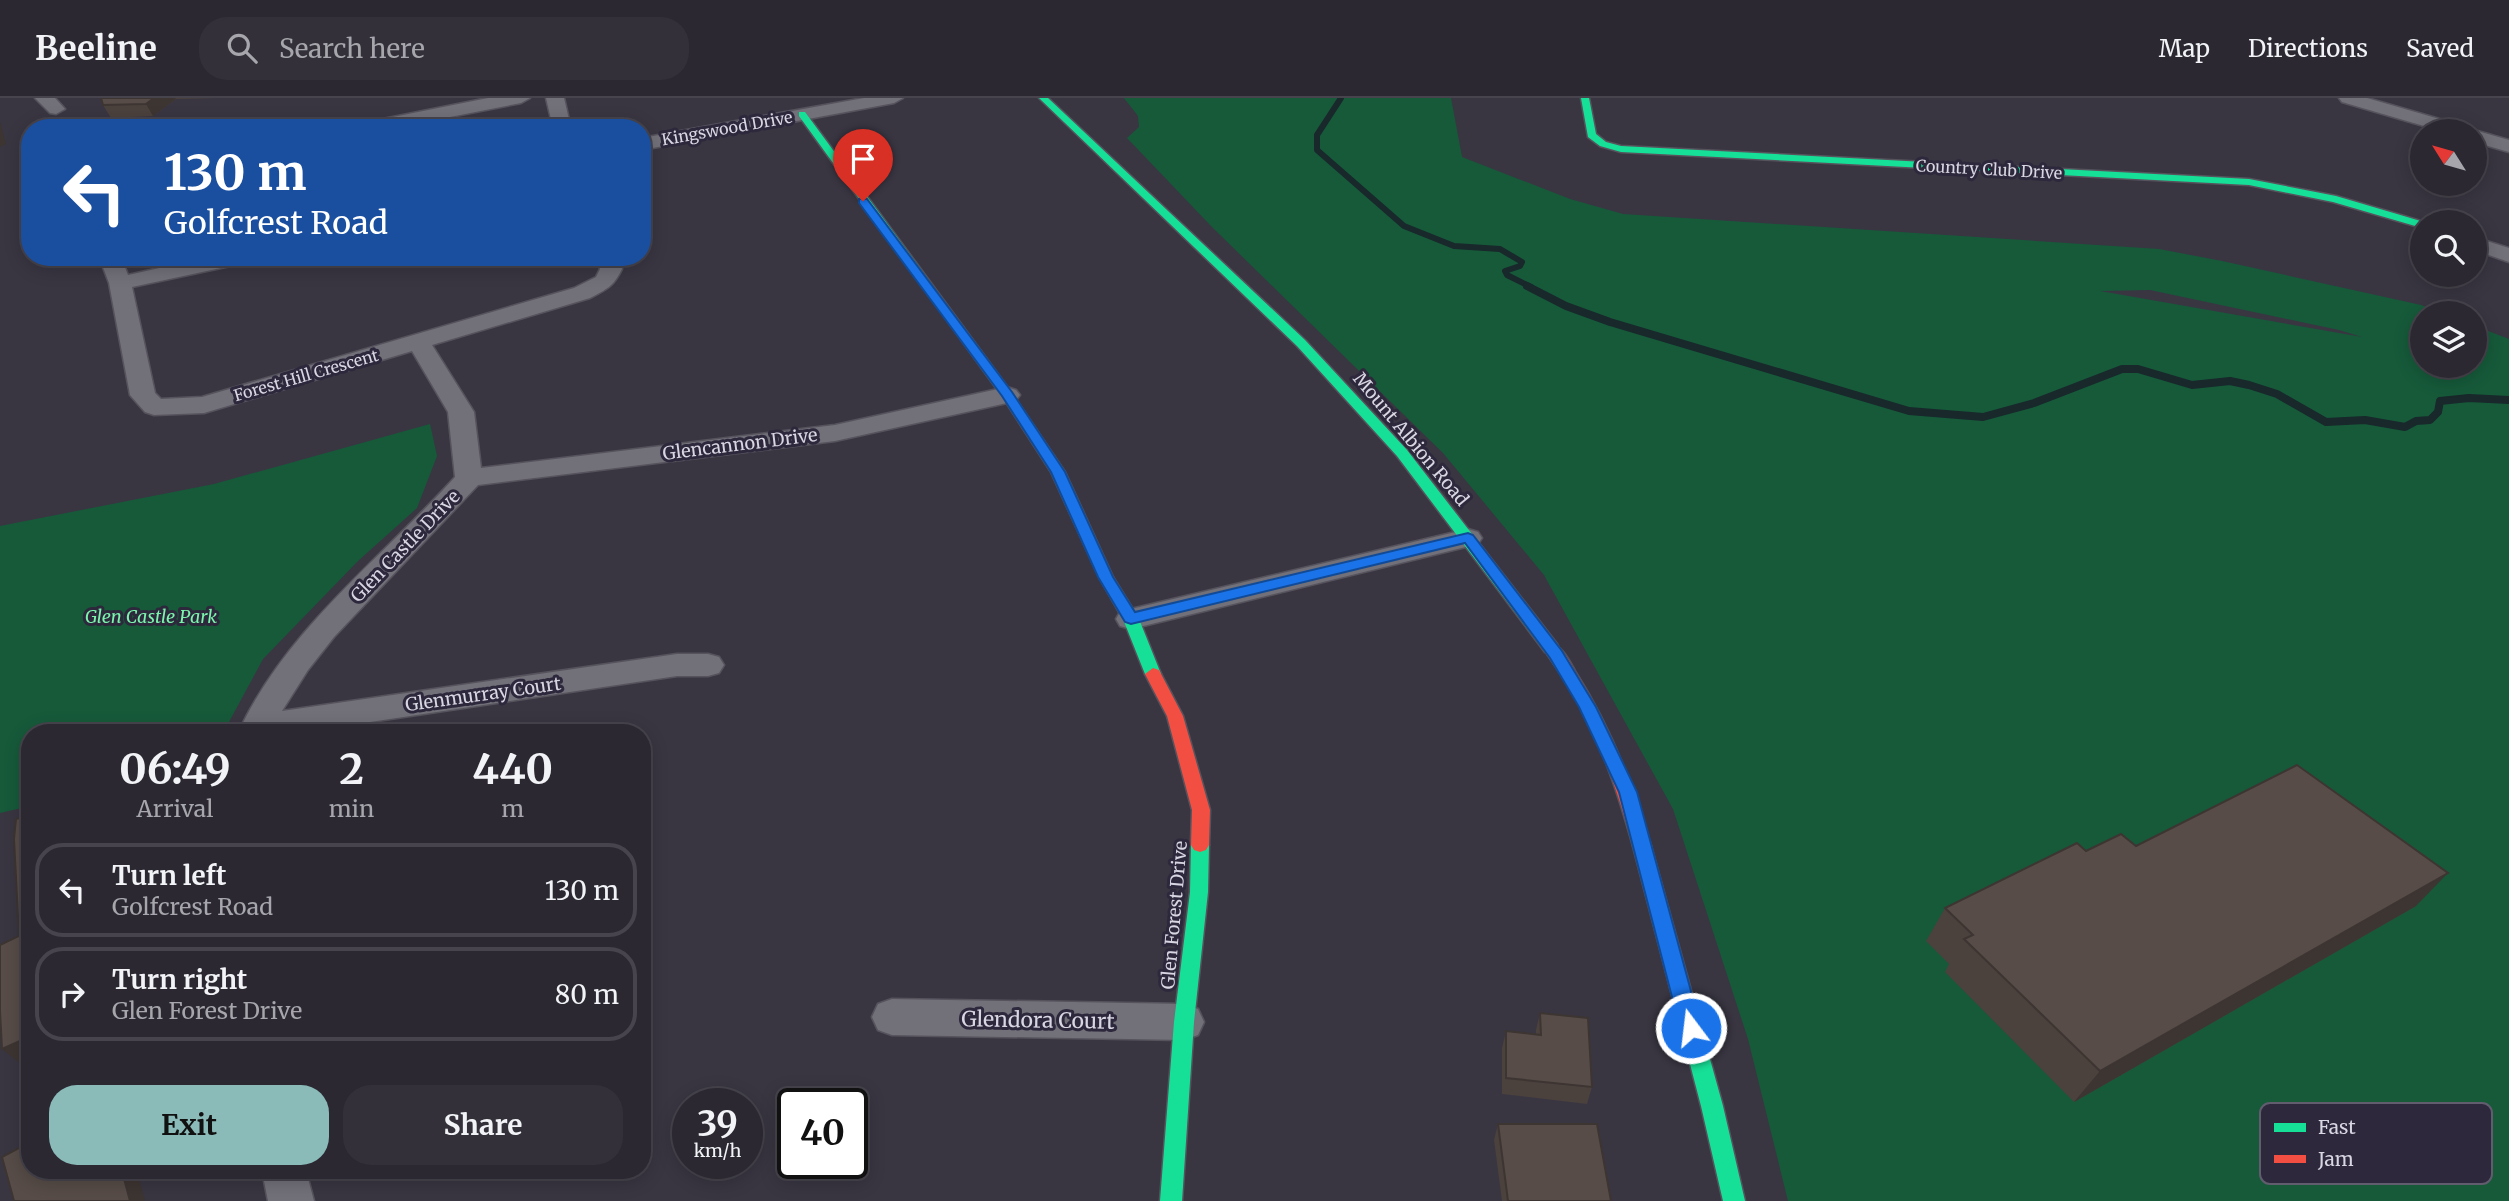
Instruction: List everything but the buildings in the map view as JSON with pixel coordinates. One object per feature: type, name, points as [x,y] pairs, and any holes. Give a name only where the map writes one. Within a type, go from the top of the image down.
[{"type":"street","points":[[408,119],[521,98]]},
{"type":"street","points":[[555,98],[560,119]]},
{"type":"street","name":"Kingswood Drive","points":[[651,142],[894,98]]},
{"type":"street","name":"Mount Albion Road","points":[[1043,98],[1301,343],[1402,453],[1556,654],[1588,707],[1628,792],[1712,1106],[1734,1201]]},
{"type":"street","name":"Country Club Drive","points":[[1586,98],[1591,135],[1603,144],[1621,149],[2249,182],[2343,198],[2410,221]]},
{"type":"street","points":[[2348,98],[2419,119]]},
{"type":"street","name":"Glen Forest Drive","points":[[802,114],[1007,395],[1058,472],[1105,577],[1131,618],[1154,677],[1175,716],[1201,810],[1199,892],[1184,1022],[1171,1201]]},
{"type":"street","points":[[2487,140],[2509,146]]},
{"type":"street","points":[[2487,247],[2509,255]]},
{"type":"street","name":"Forest Hill Crescent","points":[[113,266],[120,283],[143,396],[154,407],[204,405],[582,293],[606,269]]},
{"type":"street","points":[[120,283],[199,266]]},
{"type":"street","name":"Glen Castle Drive","points":[[260,724],[279,688],[320,633],[436,518],[469,478],[461,412],[418,342]]},
{"type":"street","name":"Glencannon Drive","points":[[469,478],[835,433],[1007,395]]},
{"type":"street","points":[[1131,618],[1468,538]]},
{"type":"street","name":"Glenmurray Court","points":[[296,724],[677,665],[708,665]]},
{"type":"street","name":"Glendora Court","points":[[892,1017],[1184,1022]]},
{"type":"street","points":[[286,1179],[291,1201]]},
{"type":"green space","points":[[1124,98],[1451,98],[1462,157],[1570,199],[1623,214],[2159,249],[2222,261],[2410,303],[2410,378],[2487,378],[2487,331],[2509,339],[2509,1201],[1788,1201],[1748,1039],[1673,809],[1544,575],[1443,453],[1212,227],[1127,138],[1139,127],[1138,116]],"holes":[[[2150,290],[2362,337],[2100,291]]]},
{"type":"green space","name":"Glen Castle Park","points":[[430,424],[437,456],[417,508],[358,561],[263,659],[228,724],[21,724],[21,808],[0,813],[0,526],[214,484]]},
{"type":"waterway","points":[[1341,98],[1317,135],[1317,150],[1404,226],[1454,246],[1500,249],[1522,262],[1520,266],[1505,271],[1507,275],[1531,287]]},
{"type":"waterway","points":[[1527,286],[1566,306],[1610,322],[1909,411],[1983,417],[2034,403],[2122,369],[2138,369],[2192,385],[2230,381],[2249,385],[2277,394],[2326,422],[2365,420],[2405,427],[2416,421],[2430,420],[2438,412],[2440,401],[2469,398],[2509,400]]},
{"type":"traffic: fast","points":[[1043,98],[1301,343],[1402,453],[1551,648]]},
{"type":"traffic: fast","points":[[1585,98],[1591,135],[1603,144],[1621,149],[2249,182],[2336,199],[2410,221]]},
{"type":"traffic: fast","points":[[802,114],[1007,395],[1058,472],[1106,577],[1131,619],[1153,674]]},
{"type":"traffic: fast","points":[[1171,1201],[1184,1022],[1199,892],[1200,845]]},
{"type":"traffic: fast","points":[[1642,846],[1712,1106],[1734,1201]]},
{"type":"traffic: jam","points":[[1551,648],[1581,693],[1606,742],[1642,846]]},
{"type":"traffic: jam","points":[[1153,674],[1175,716],[1201,810],[1200,845]]},
{"type":"route","points":[[863,201],[977,353],[1058,472],[1105,577],[1131,618],[1468,538],[1556,654],[1588,707],[1628,792],[1691,1028]]}]
